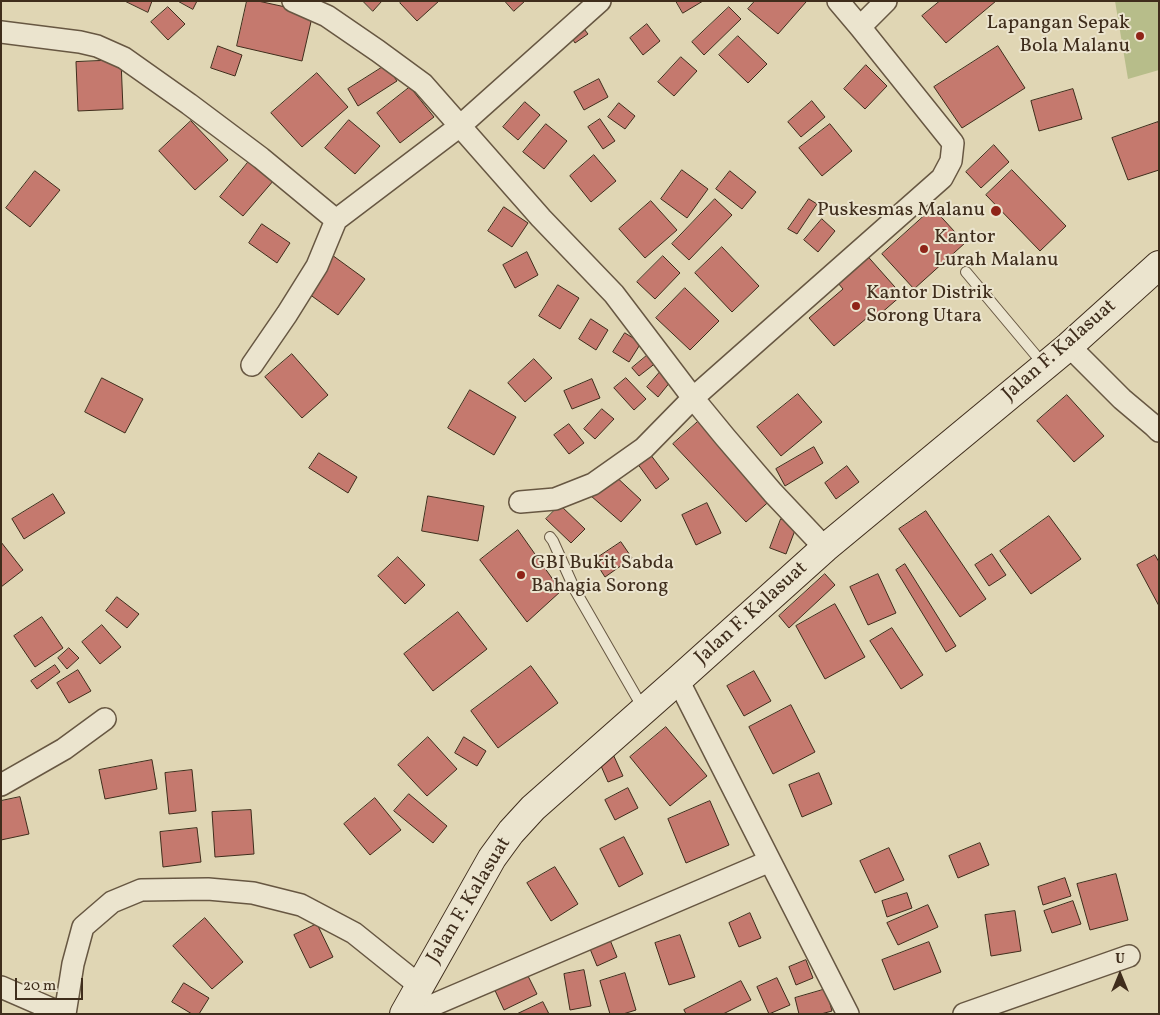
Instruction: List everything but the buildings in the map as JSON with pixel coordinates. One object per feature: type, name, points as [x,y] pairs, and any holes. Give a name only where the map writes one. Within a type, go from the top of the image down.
[{"type":"street","points":[[293,1],[327,16],[423,84],[541,218],[614,294],[725,437],[773,493],[825,548]]},
{"type":"street","points":[[252,365],[317,266],[336,220],[460,126],[600,1]]},
{"type":"street","points":[[520,502],[555,499],[593,484],[644,448],[693,398],[942,178],[951,161],[952,143],[838,1]]},
{"type":"street","points":[[860,27],[886,1]]},
{"type":"street","points":[[1,32],[80,42],[97,46],[124,58],[190,104],[261,158],[336,220]]},
{"type":"street","name":"Jalan F. Kalasuat","points":[[404,1014],[492,858],[511,832],[533,808],[825,548],[1069,346],[1159,265]]},
{"type":"street","points":[[1069,346],[1122,399],[1159,431]]},
{"type":"street","points":[[678,680],[848,1014]]},
{"type":"street","points":[[1,785],[64,749],[105,719]]},
{"type":"street","points":[[412,1014],[770,861]]},
{"type":"street","points":[[1,987],[64,1014],[73,964],[83,928],[112,902],[141,890],[208,889],[253,893],[301,905],[354,933],[420,986]]},
{"type":"street","points":[[964,1014],[1129,956]]},
{"type":"lane","points":[[966,272],[1045,366]]},
{"type":"lane","points":[[550,537],[574,590],[644,711]]},
{"type":"green space","name":"Lapangan Sepak Bola Malanu","points":[[1115,1],[1159,1],[1159,70],[1128,79]]},
{"type":"place","name":"Lapangan Sepak Bola Malanu","points":[[1140,36]]},
{"type":"place","name":"Puskesmas Malanu","points":[[996,211]]},
{"type":"place","name":"Kantor Lurah Malanu","points":[[924,249]]},
{"type":"place","name":"Kantor Distrik Sorong Utara","points":[[856,306]]},
{"type":"place","name":"GBI Bukit Sabda Bahagia Sorong","points":[[521,575]]}]
